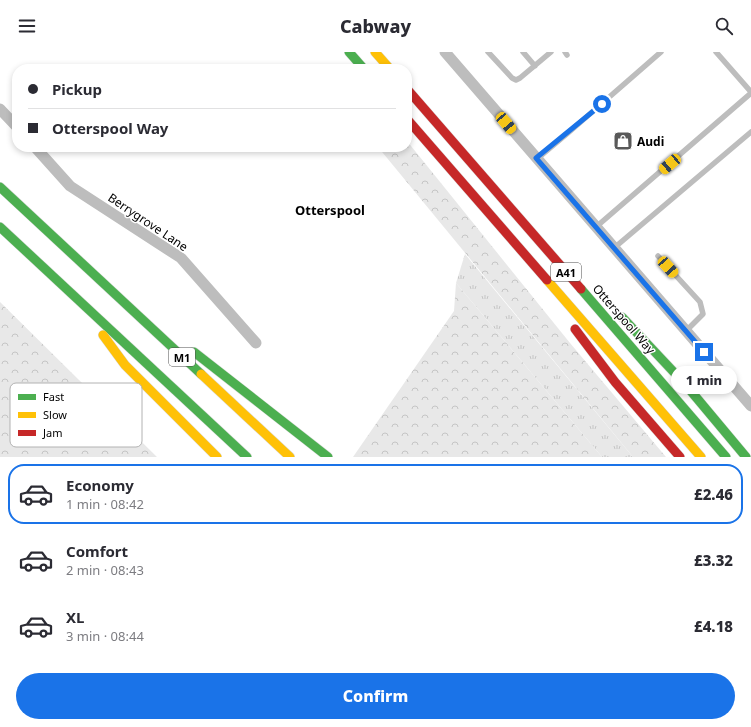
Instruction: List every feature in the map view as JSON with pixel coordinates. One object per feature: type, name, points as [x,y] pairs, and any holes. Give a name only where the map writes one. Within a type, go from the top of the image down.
[{"type":"highway","points":[[349,52],[360,64]]},
{"type":"highway","points":[[375,52],[386,64]]},
{"type":"highway","name":"Otterspool Way","points":[[412,94],[726,457]]},
{"type":"highway","points":[[422,105],[558,249]]},
{"type":"highway","name":"A41","points":[[412,125],[701,457]]},
{"type":"highway","name":"M1","points":[[0,187],[290,457]]},
{"type":"highway","name":"M1","points":[[0,227],[247,457]]},
{"type":"highway","points":[[514,242],[585,344],[615,382],[680,457]]},
{"type":"highway","name":"M1","points":[[75,257],[168,330]]},
{"type":"highway","name":"M1","points":[[69,291],[125,365],[217,457]]},
{"type":"highway","points":[[617,311],[685,384],[746,457]]},
{"type":"highway","name":"M1","points":[[186,345],[328,457]]},
{"type":"street","points":[[445,52],[751,406]]},
{"type":"street","points":[[0,109],[12,122]]},
{"type":"street","name":"Berrygrove Lane","points":[[39,152],[70,186],[181,258],[256,343]]},
{"type":"lane","points":[[488,52],[512,78],[516,80],[551,52]]},
{"type":"lane","points":[[523,52],[535,66]]},
{"type":"lane","points":[[536,158],[568,133],[661,52]]},
{"type":"lane","points":[[596,227],[751,92],[716,52]]},
{"type":"lane","points":[[614,248],[751,132]]},
{"type":"lane","points":[[658,256],[700,302],[703,314],[686,330]]},
{"type":"green space","points":[[412,147],[570,343],[666,457],[633,457],[382,152],[412,152]]},
{"type":"green space","points":[[465,254],[633,457],[602,457],[456,283]]},
{"type":"green space","points":[[456,283],[602,457],[353,457],[454,311]]},
{"type":"green space","points":[[0,302],[82,383],[10,383],[10,447],[142,447],[142,442],[157,457],[0,457]]},
{"type":"traffic: fast","points":[[349,52],[360,64]]},
{"type":"traffic: fast","points":[[0,187],[201,374]]},
{"type":"traffic: fast","points":[[0,227],[247,457]]},
{"type":"traffic: fast","points":[[581,289],[726,457]]},
{"type":"traffic: fast","points":[[622,317],[685,384],[746,457]]},
{"type":"traffic: fast","points":[[194,352],[328,457]]},
{"type":"traffic: slow","points":[[375,52],[386,64]]},
{"type":"traffic: slow","points":[[547,280],[701,457]]},
{"type":"traffic: slow","points":[[103,335],[125,365],[217,457]]},
{"type":"traffic: slow","points":[[201,374],[290,457]]},
{"type":"traffic: jam","points":[[412,95],[581,289]]},
{"type":"traffic: jam","points":[[412,125],[547,280]]},
{"type":"traffic: jam","points":[[575,329],[615,382],[680,457]]},
{"type":"place","name":"Audi","points":[[623,141]]},
{"type":"district","name":"Otterspool","points":[[330,210]]},
{"type":"route","points":[[602,104],[536,158],[704,352]]}]
